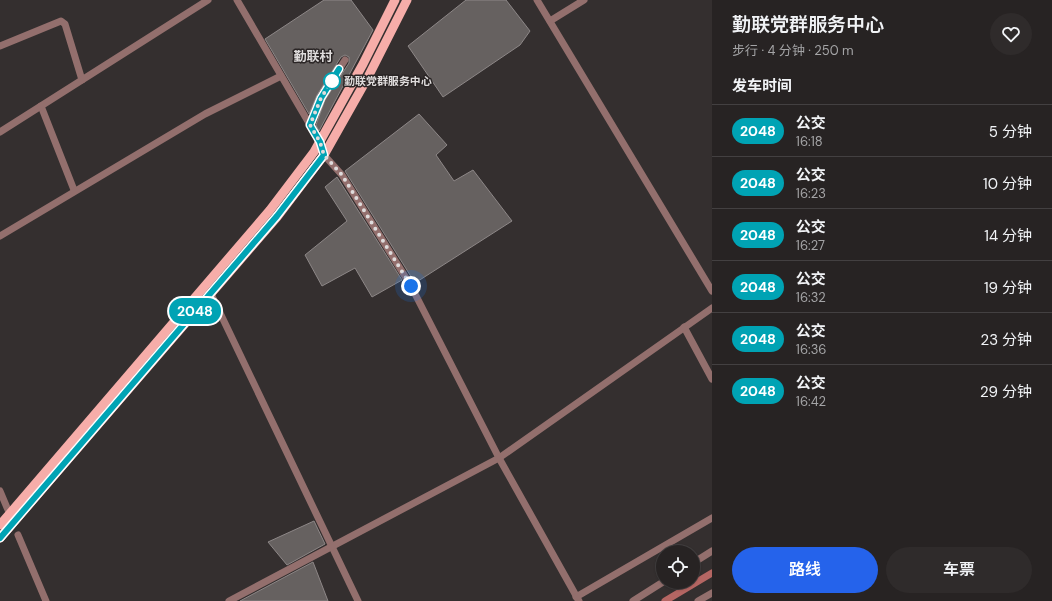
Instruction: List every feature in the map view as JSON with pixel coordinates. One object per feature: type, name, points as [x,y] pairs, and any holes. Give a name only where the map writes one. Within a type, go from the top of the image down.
[{"type":"main road","points":[[0,524],[270,210],[314,152],[363,64],[395,0]]},
{"type":"main road","points":[[0,538],[277,216],[324,155],[368,77],[407,0]]},
{"type":"street","points":[[0,132],[208,0]]},
{"type":"street","points":[[237,0],[320,142],[324,155],[342,175],[411,286],[499,458],[578,599],[712,518]]},
{"type":"street","points":[[537,0],[712,291]]},
{"type":"street","points":[[550,21],[584,0]]},
{"type":"street","points":[[0,46],[61,22],[65,24],[82,80]]},
{"type":"street","points":[[310,125],[321,98],[345,60]]},
{"type":"street","points":[[0,236],[74,190],[205,114],[281,76]]},
{"type":"street","points":[[41,106],[74,190]]},
{"type":"street","points":[[210,294],[358,601]]},
{"type":"street","points":[[229,601],[499,458],[712,308]]},
{"type":"street","points":[[684,328],[712,379]]},
{"type":"street","points":[[0,491],[8,510]]},
{"type":"street","points":[[18,535],[46,601]]},
{"type":"street","points":[[700,559],[712,551]]},
{"type":"street","points":[[633,601],[656,586]]},
{"type":"street","points":[[698,601],[712,593]]},
{"type":"building","points":[[324,0],[351,0],[373,30],[319,131],[316,125],[325,100],[349,63],[349,57],[345,55],[341,57],[317,95],[309,114],[265,39]]},
{"type":"building","points":[[466,0],[506,0],[530,31],[520,45],[443,97],[408,46]]},
{"type":"building","points":[[419,114],[447,145],[436,155],[454,181],[473,170],[512,221],[415,283],[345,171]]},
{"type":"building","points":[[337,177],[402,280],[372,297],[355,268],[322,286],[305,255],[347,221],[325,187]]},
{"type":"building","points":[[314,521],[325,544],[287,565],[268,542]]},
{"type":"building","points":[[313,562],[328,601],[240,601]]},
{"type":"waterway","points":[[665,601],[712,573]]},
{"type":"bus line","name":"2048","points":[[0,538],[277,216],[324,155],[320,142],[310,125],[321,98],[339,69]]},
{"type":"place","name":"勤联党群服务中心","points":[[332,81]]},
{"type":"district","name":"勤联村","points":[[313,56]]},
{"type":"route","points":[[332,81],[321,98],[310,125],[320,142],[324,155],[342,175],[411,286]]}]
